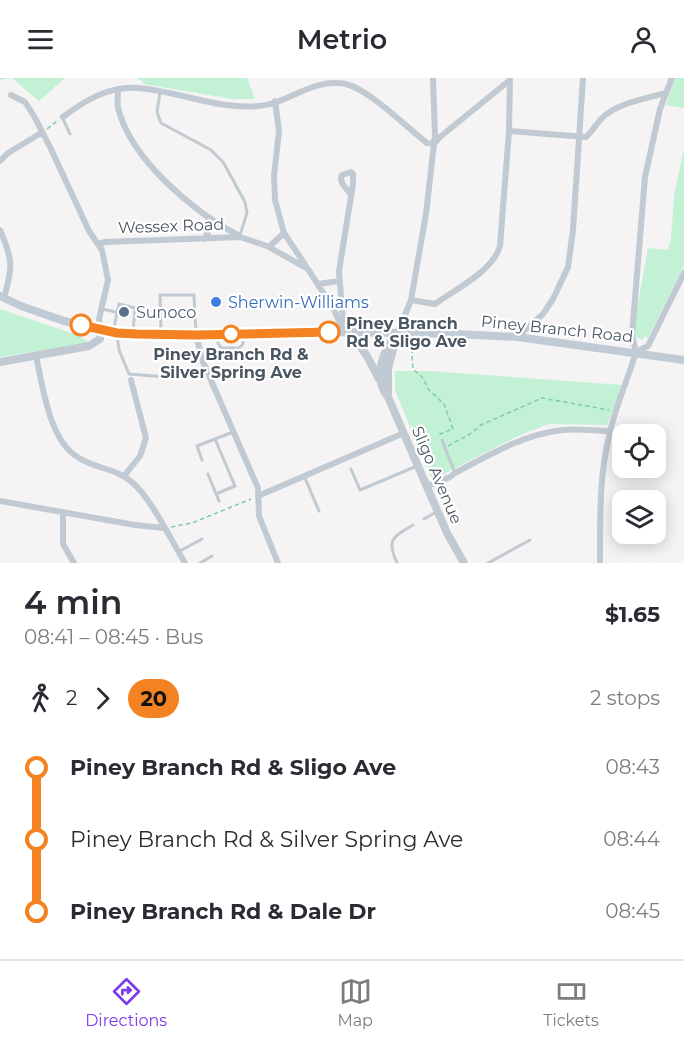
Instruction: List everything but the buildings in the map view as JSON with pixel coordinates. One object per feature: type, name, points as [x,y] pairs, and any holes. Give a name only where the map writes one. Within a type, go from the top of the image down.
[{"type":"main road","name":"Piney Branch Road","points":[[2,297],[64,321],[100,330],[133,334],[398,332],[517,337],[684,360]]},
{"type":"street","points":[[379,379],[388,344],[398,332],[411,300],[426,214],[434,144],[433,78]]},
{"type":"street","points":[[517,337],[543,314],[568,267],[573,230],[583,78]]},
{"type":"street","points":[[600,563],[605,456],[610,431],[636,352],[632,335],[640,251],[640,214],[645,177],[665,93],[672,78]]},
{"type":"street","points":[[434,144],[510,79]]},
{"type":"street","points":[[411,300],[435,304],[487,268],[498,255],[510,79]]},
{"type":"street","points":[[63,117],[92,98],[117,89],[136,87],[232,106],[264,105],[315,84],[346,84],[357,88],[380,104],[427,143],[434,144]]},
{"type":"street","points":[[117,89],[118,107],[137,149],[150,167],[208,218],[240,237]]},
{"type":"street","points":[[508,131],[586,137],[602,119],[619,107],[665,93]]},
{"type":"street","points":[[0,362],[89,346],[100,339],[99,319],[108,280],[102,250],[89,231],[51,149],[25,102],[11,95]]},
{"type":"street","points":[[275,101],[279,131],[274,176],[275,200],[284,233],[308,269]]},
{"type":"street","points":[[0,161],[8,153],[41,133]]},
{"type":"street","points":[[347,332],[339,281],[351,195]]},
{"type":"street","points":[[204,239],[208,233],[208,218]]},
{"type":"street","points":[[0,230],[11,261],[9,278],[2,297]]},
{"type":"street","points":[[269,247],[284,233]]},
{"type":"street","name":"Wessex Road","points":[[98,244],[240,237],[269,247],[308,269],[347,332]]},
{"type":"street","points":[[636,352],[648,346],[684,273]]},
{"type":"street","points":[[318,284],[339,281]]},
{"type":"street","name":"Sligo Avenue","points":[[347,332],[368,356],[428,486],[447,533],[464,563]]},
{"type":"street","name":"Sligo Avenue","points":[[388,397],[388,368],[398,332]]},
{"type":"street","points":[[196,335],[203,362],[258,488],[261,524],[278,563]]},
{"type":"street","points":[[36,356],[48,408],[62,444],[78,458],[124,476],[144,495],[185,563]]},
{"type":"street","points":[[124,476],[140,456],[146,438],[130,380]]},
{"type":"street","points":[[428,486],[535,435],[564,429],[610,431]]},
{"type":"street","points":[[258,496],[404,433]]},
{"type":"street","points":[[0,501],[164,528]]},
{"type":"street","points":[[63,512],[63,544],[74,563]]},
{"type":"lane","points":[[160,92],[157,112],[161,123],[217,155],[245,202],[247,213],[240,237]]},
{"type":"lane","points":[[63,117],[70,134]]},
{"type":"lane","points":[[161,335],[160,295],[194,296],[196,335]]},
{"type":"lane","points":[[133,334],[134,306],[119,304],[116,312],[115,332],[119,350],[129,374],[166,376],[177,372]]},
{"type":"lane","points":[[102,309],[116,312]]},
{"type":"lane","points":[[217,334],[221,348],[239,348],[243,344],[243,334]]},
{"type":"lane","points":[[202,460],[196,446],[235,431]]},
{"type":"lane","points":[[215,439],[235,486],[216,494]]},
{"type":"lane","points":[[442,440],[455,473]]},
{"type":"lane","points":[[351,469],[360,490],[418,465]]},
{"type":"lane","points":[[208,474],[219,501]]},
{"type":"lane","points":[[304,476],[319,511]]},
{"type":"lane","points":[[424,519],[438,511]]},
{"type":"lane","points":[[397,563],[390,545],[392,540],[413,525]]},
{"type":"lane","points":[[178,552],[202,539]]},
{"type":"lane","points":[[488,563],[530,540]]},
{"type":"lane","points":[[201,563],[212,556]]},
{"type":"path","points":[[41,133],[63,117]]},
{"type":"path","points":[[413,333],[411,354],[413,369],[423,378],[428,389],[444,404],[453,429],[440,434],[442,440]]},
{"type":"path","points":[[445,448],[481,425],[542,398],[584,407],[595,406],[616,412]]},
{"type":"path","points":[[164,528],[192,523],[258,496]]},
{"type":"green space","points":[[12,78],[65,78],[39,101]]},
{"type":"green space","points":[[138,78],[247,78],[255,99],[233,99],[143,84],[143,81]]},
{"type":"green space","points":[[675,78],[684,78],[684,108],[666,105]]},
{"type":"green space","points":[[684,148],[684,266],[648,338],[645,336],[642,340],[633,335],[630,325],[639,298],[648,248],[668,250],[674,196]]},
{"type":"green space","points":[[0,309],[77,335],[90,343],[88,346],[63,347],[0,357]]},
{"type":"green space","points":[[395,371],[430,371],[622,385],[607,425],[549,424],[520,435],[432,480],[395,390]]},
{"type":"bus line","name":"20","points":[[81,325],[117,333],[137,334],[329,332]]},
{"type":"place","name":"Sherwin-Williams","points":[[216,302]]},
{"type":"place","name":"Sunoco","points":[[124,312]]},
{"type":"place","name":"Piney Branch Rd & Sligo Ave","points":[[329,332]]},
{"type":"place","name":"Piney Branch Rd & Silver Spring Ave","points":[[231,334]]}]
